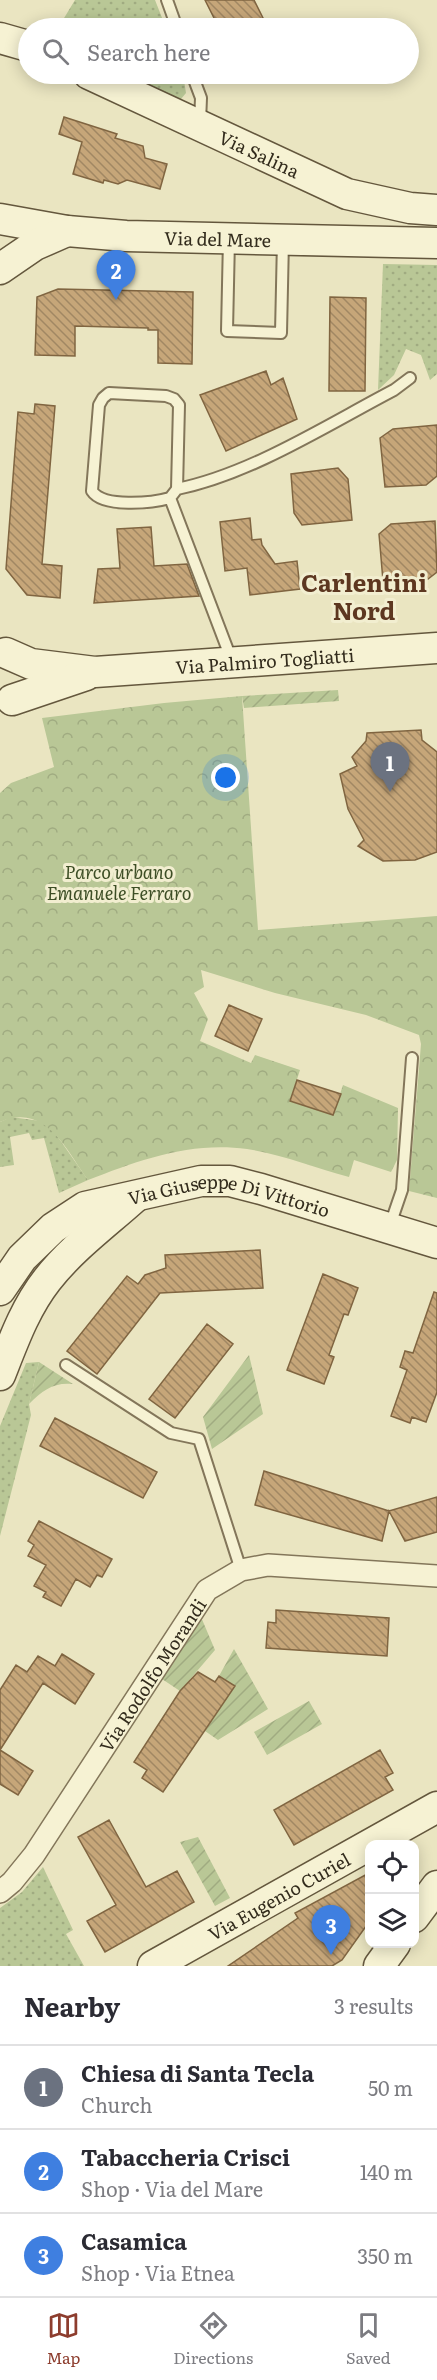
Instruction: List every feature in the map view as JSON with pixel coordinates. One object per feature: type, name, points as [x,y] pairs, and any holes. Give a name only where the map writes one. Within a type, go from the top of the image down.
[{"type":"street","points":[[0,38],[18,43]]},
{"type":"street","name":"Via Salina","points":[[111,84],[347,194],[410,208],[437,210]]},
{"type":"street","name":"Via del Mare","points":[[0,219],[67,231],[126,236],[437,243]]},
{"type":"street","points":[[0,270],[35,245],[67,231]]},
{"type":"street","name":"Via Palmiro Togliatti","points":[[95,672],[437,648]]},
{"type":"street","points":[[3,651],[31,664],[95,672]]},
{"type":"street","points":[[3,651],[23,673],[22,686],[6,702]]},
{"type":"street","points":[[6,702],[95,672]]},
{"type":"street","name":"Via Giuseppe Di Vittorio","points":[[0,1375],[25,1314],[47,1280],[85,1241],[136,1196],[201,1181],[230,1181],[437,1243]]},
{"type":"street","points":[[0,1290],[22,1258],[53,1228],[85,1207],[136,1196]]},
{"type":"street","name":"Via Rodolfo Morandi","points":[[0,1892],[12,1882],[34,1855],[197,1602],[207,1590],[241,1570],[268,1565],[437,1576]]},
{"type":"street","name":"Via Eugenio Curiel","points":[[153,1966],[437,1807]]},
{"type":"street","points":[[419,1910],[437,1886]]},
{"type":"street","points":[[379,1966],[393,1948]]},
{"type":"lane","points":[[167,0],[173,18]]},
{"type":"lane","points":[[196,84],[201,98],[200,125]]},
{"type":"lane","points":[[229,238],[227,331],[281,333],[283,240]]},
{"type":"lane","points":[[232,661],[173,494],[179,405],[174,399],[166,396],[109,393],[103,398],[99,405],[92,491],[96,497],[105,501],[156,502],[173,494],[207,483],[267,457],[394,390],[410,378]]},
{"type":"lane","points":[[389,1228],[402,1190],[412,1058]]},
{"type":"lane","points":[[66,1365],[171,1433],[199,1439],[241,1570]]},
{"type":"green space","points":[[75,0],[155,0],[162,18],[64,18]]},
{"type":"green space","points":[[139,84],[185,84],[186,93],[181,99],[175,99]]},
{"type":"green space","points":[[383,264],[437,265],[437,374],[430,380],[421,355],[406,349],[394,375],[378,390]]},
{"type":"green space","points":[[338,690],[339,701],[244,708],[242,696]]},
{"type":"green space","name":"Parco urbano Emanuele Ferraro","points":[[242,696],[258,930],[437,916],[437,1198],[409,1191],[421,1044],[419,1035],[366,1015],[275,993],[201,970],[204,987],[194,993],[208,1019],[200,1041],[251,1063],[255,1055],[300,1070],[290,1101],[333,1115],[343,1085],[398,1108],[397,1160],[391,1172],[354,1160],[349,1177],[260,1151],[226,1147],[166,1154],[88,1180],[63,1143],[42,1124],[30,1118],[16,1118],[0,1122],[0,793],[11,783],[54,767],[42,718]]},
{"type":"green space","points":[[11,1117],[41,1121],[53,1130],[88,1180],[59,1193],[44,1138],[32,1140],[29,1133],[10,1137],[14,1165],[0,1167],[0,1122]]},
{"type":"green space","points":[[249,1355],[263,1414],[212,1449],[203,1417]]},
{"type":"green space","points":[[39,1362],[29,1404],[31,1415],[0,1536],[0,1426],[26,1363]]},
{"type":"green space","points":[[39,1362],[73,1384],[60,1384],[49,1388],[29,1404]]},
{"type":"green space","points":[[201,1617],[215,1650],[180,1691],[162,1679]]},
{"type":"green space","points":[[234,1649],[268,1709],[218,1740],[205,1731],[234,1687],[219,1676]]},
{"type":"green space","points":[[309,1701],[322,1724],[267,1755],[254,1732]]},
{"type":"green space","points":[[198,1837],[230,1898],[215,1906],[180,1842]]},
{"type":"green space","points":[[43,1867],[73,1930],[66,1934],[84,1966],[0,1966],[0,1908],[22,1892]]},
{"type":"building","points":[[205,0],[254,0],[263,18],[214,18]]},
{"type":"building","points":[[64,117],[117,134],[115,138],[143,146],[145,158],[167,164],[160,189],[127,180],[118,184],[104,180],[103,183],[73,174],[82,142],[59,134]]},
{"type":"building","points":[[58,289],[193,292],[192,364],[158,363],[158,330],[148,330],[148,328],[75,326],[75,356],[35,355],[37,297]]},
{"type":"building","points":[[330,297],[366,298],[365,391],[329,391]]},
{"type":"building","points":[[266,371],[271,385],[283,378],[297,419],[226,451],[200,395]]},
{"type":"building","points":[[35,404],[55,406],[42,564],[62,566],[60,598],[27,595],[6,569],[18,412],[34,414]]},
{"type":"building","points":[[437,425],[437,476],[426,485],[385,487],[380,438],[393,429]]},
{"type":"building","points":[[338,468],[348,479],[352,520],[302,525],[294,513],[291,474]]},
{"type":"building","points":[[250,518],[252,540],[261,539],[262,545],[275,564],[297,561],[300,589],[250,595],[247,568],[225,571],[220,522]]},
{"type":"building","points":[[435,521],[437,572],[428,579],[383,581],[379,534],[391,524]]},
{"type":"building","points":[[151,527],[154,566],[187,564],[199,596],[94,603],[98,569],[120,568],[117,529]]},
{"type":"building","points":[[421,730],[422,740],[437,752],[437,852],[415,860],[383,861],[358,846],[364,840],[348,809],[340,774],[357,766],[352,757],[366,741],[367,733]]},
{"type":"building","points":[[229,1005],[262,1019],[248,1051],[215,1036]]},
{"type":"building","points":[[297,1080],[341,1094],[333,1115],[290,1101]]},
{"type":"building","points":[[260,1250],[263,1288],[160,1293],[97,1374],[67,1351],[127,1276],[138,1284],[145,1275],[166,1268],[165,1255]]},
{"type":"building","points":[[323,1274],[358,1288],[348,1315],[344,1314],[329,1355],[334,1357],[324,1384],[287,1370]]},
{"type":"building","points":[[434,1292],[437,1293],[437,1392],[426,1422],[412,1417],[410,1423],[391,1416],[407,1370],[400,1367],[405,1351],[413,1353]]},
{"type":"building","points":[[207,1324],[233,1344],[175,1418],[149,1399]]},
{"type":"building","points":[[55,1418],[157,1472],[143,1498],[40,1446]]},
{"type":"building","points":[[264,1471],[389,1511],[382,1541],[255,1505]]},
{"type":"building","points":[[437,1497],[437,1532],[405,1541],[389,1511]]},
{"type":"building","points":[[39,1521],[112,1559],[102,1577],[97,1575],[90,1587],[76,1579],[61,1606],[43,1597],[46,1592],[34,1586],[46,1565],[28,1556],[34,1545],[28,1541]]},
{"type":"building","points":[[276,1610],[389,1618],[387,1656],[266,1648],[268,1622],[276,1623]]},
{"type":"building","points":[[62,1654],[94,1674],[75,1704],[43,1683],[0,1750],[0,1690],[16,1665],[27,1672],[38,1656],[55,1666]]},
{"type":"building","points":[[198,1672],[215,1682],[219,1676],[235,1686],[163,1792],[142,1778],[147,1770],[134,1762],[180,1691]]},
{"type":"building","points":[[0,1750],[33,1771],[18,1795],[0,1784]]},
{"type":"building","points":[[380,1750],[393,1773],[385,1777],[393,1790],[294,1845],[274,1810]]},
{"type":"building","points":[[109,1820],[146,1887],[177,1871],[194,1902],[105,1952],[87,1921],[116,1905],[78,1837]]},
{"type":"building","points":[[365,1875],[365,1928],[342,1960],[332,1966],[228,1966],[298,1918],[295,1913]]},
{"type":"place","name":"Tabaccheria Crisci","points":[[116,300]]},
{"type":"place","name":"Chiesa di Santa Tecla","points":[[390,792]]},
{"type":"place","name":"Casamica","points":[[331,1955]]},
{"type":"district","name":"Carlentini Nord","points":[[364,595]]}]
